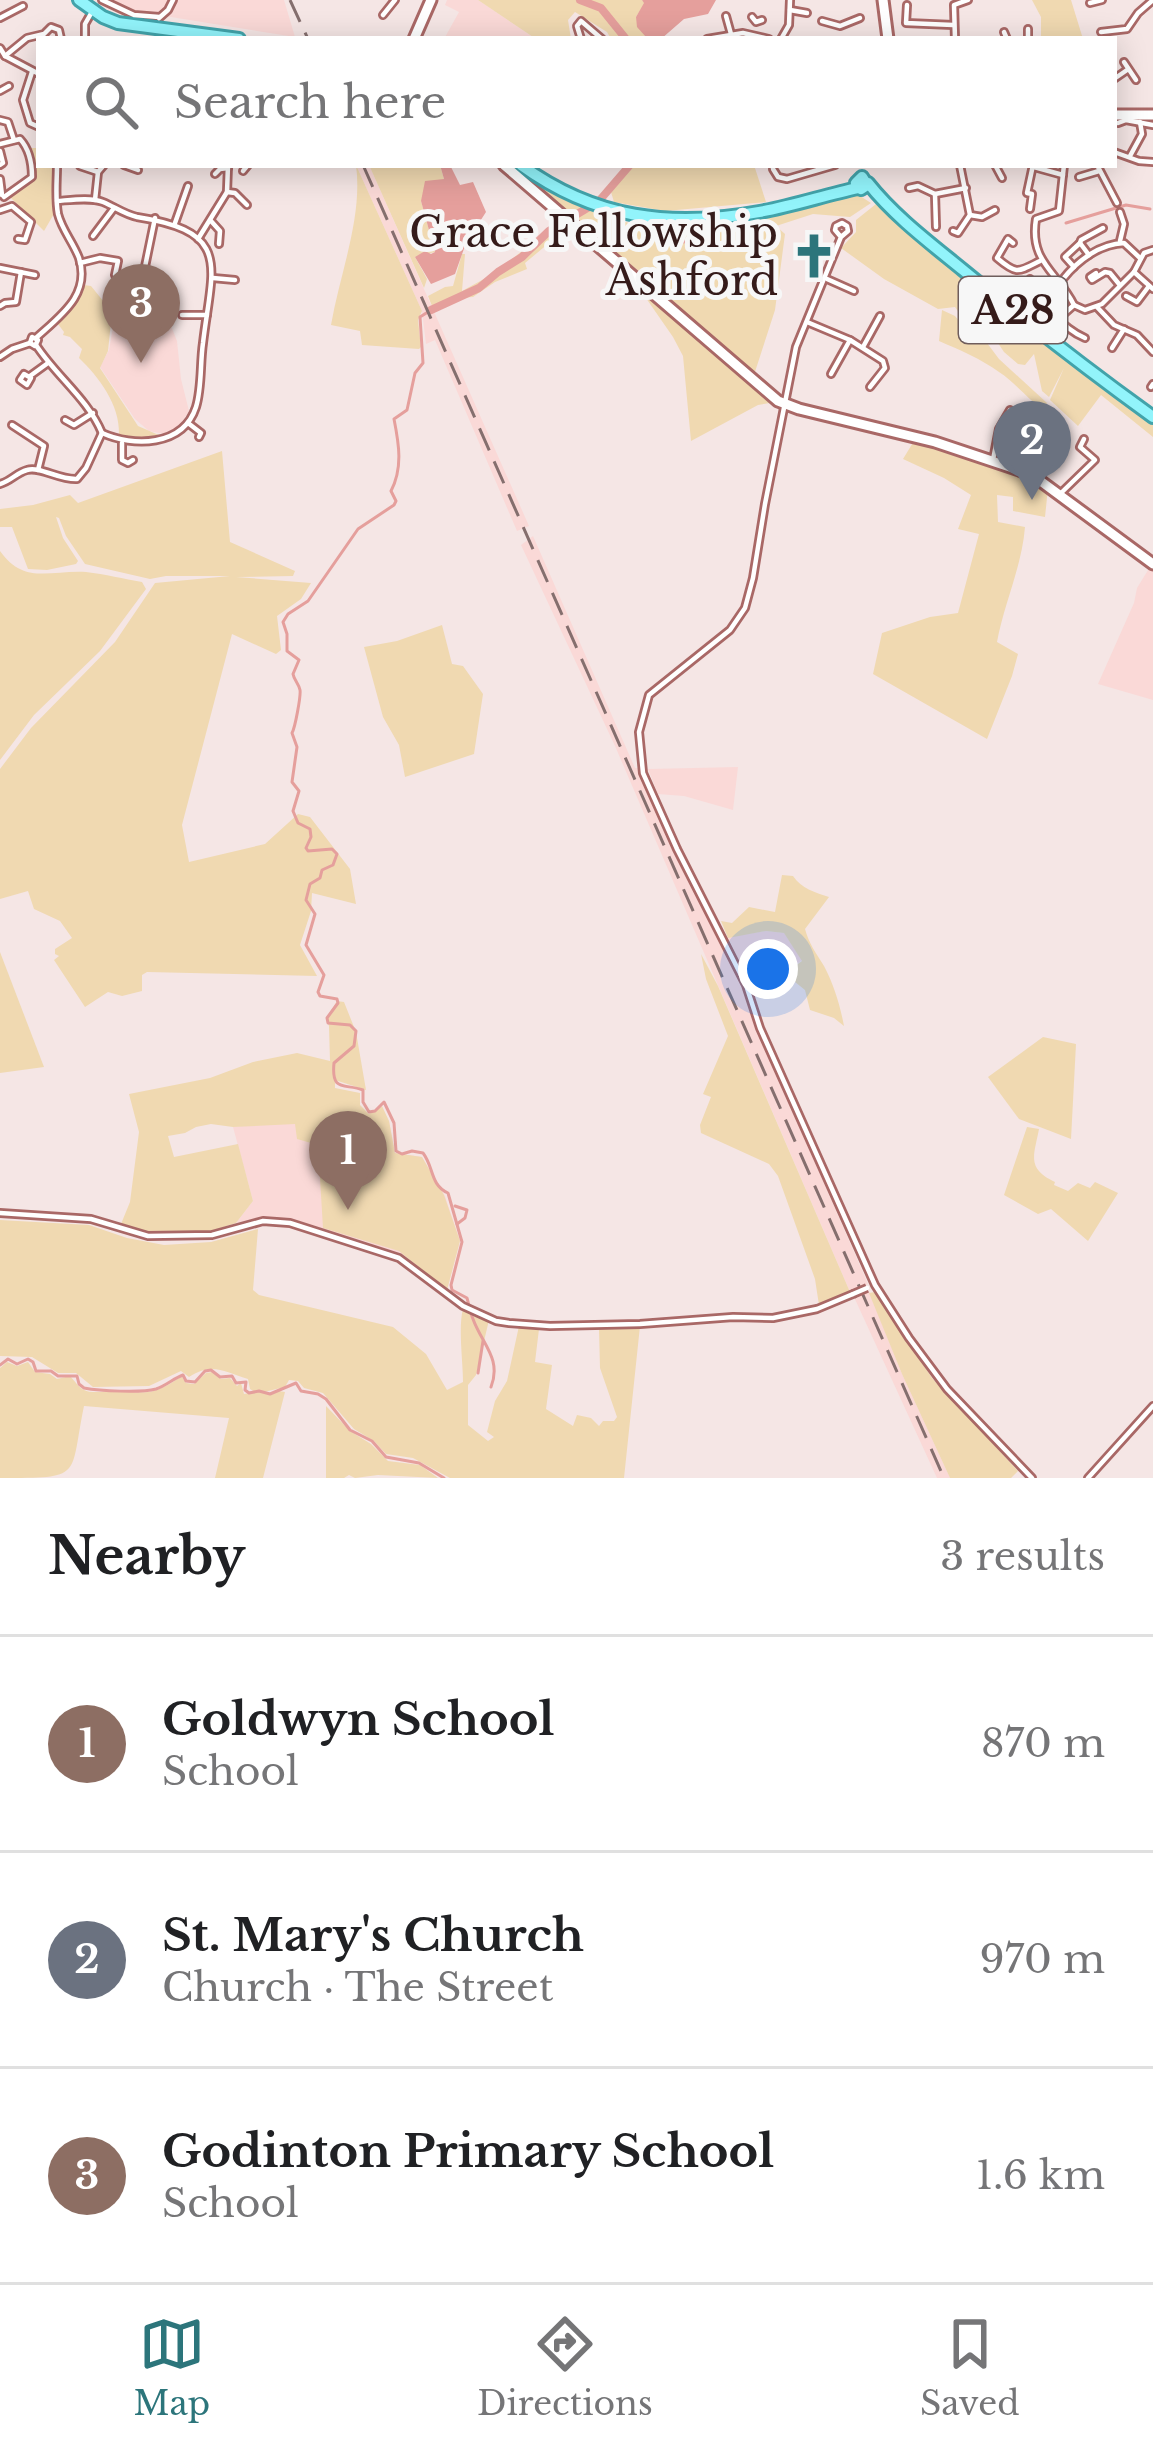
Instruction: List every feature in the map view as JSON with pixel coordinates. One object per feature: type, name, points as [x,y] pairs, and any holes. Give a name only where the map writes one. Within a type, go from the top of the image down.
[{"type":"main road","points":[[79,0],[97,5],[114,22],[159,23],[176,31],[215,36]]},
{"type":"main road","points":[[526,168],[600,206],[630,215],[695,220],[763,212],[861,183]]},
{"type":"main road","name":"A28","points":[[861,183],[1042,334],[1153,417]]},
{"type":"street","points":[[416,35],[431,0]]},
{"type":"street","points":[[783,36],[789,25],[790,0]]},
{"type":"street","points":[[883,0],[887,36]]},
{"type":"street","points":[[955,36],[954,5],[968,0]]},
{"type":"street","points":[[1090,3],[1102,0]]},
{"type":"street","points":[[1101,32],[1125,27],[1153,0]]},
{"type":"street","points":[[159,23],[172,3]]},
{"type":"street","points":[[172,3],[170,24],[176,31]]},
{"type":"street","points":[[383,16],[393,3]]},
{"type":"street","points":[[907,4],[906,23],[953,25]]},
{"type":"street","points":[[85,36],[85,25],[97,5]]},
{"type":"street","points":[[0,18],[23,6]]},
{"type":"street","points":[[790,10],[807,13]]},
{"type":"street","points":[[726,16],[731,34]]},
{"type":"street","points":[[752,34],[757,20]]},
{"type":"street","points":[[580,36],[577,26],[581,21],[598,36]]},
{"type":"street","points":[[827,23],[841,29],[857,21]]},
{"type":"street","points":[[5,56],[51,27],[60,36]]},
{"type":"street","points":[[1028,29],[1028,36]]},
{"type":"street","points":[[721,36],[759,36]]},
{"type":"street","points":[[0,48],[5,56],[35,73],[23,100],[30,123],[36,126]]},
{"type":"street","points":[[1124,62],[1136,80]]},
{"type":"street","points":[[1117,77],[1127,70]]},
{"type":"street","points":[[0,91],[9,86]]},
{"type":"street","points":[[1117,119],[1153,115]]},
{"type":"street","points":[[1117,119],[1153,125]]},
{"type":"street","points":[[0,120],[8,122],[14,140]]},
{"type":"street","points":[[1130,156],[1142,134],[1140,122]]},
{"type":"street","points":[[0,165],[0,147],[20,140],[28,149],[32,177],[4,197]]},
{"type":"street","points":[[1117,153],[1153,162]]},
{"type":"street","points":[[1,355],[34,342],[75,299],[81,281],[80,263],[60,219],[57,168]]},
{"type":"street","points":[[80,168],[80,176]]},
{"type":"street","points":[[95,200],[101,168]]},
{"type":"street","points":[[132,168],[138,170]]},
{"type":"street","points":[[216,175],[225,168]]},
{"type":"street","points":[[198,239],[227,192],[228,168]]},
{"type":"street","points":[[507,168],[785,404],[935,442],[1031,474],[1153,564]]},
{"type":"street","points":[[861,183],[864,168]]},
{"type":"street","points":[[958,234],[970,215],[961,168]]},
{"type":"street","points":[[998,168],[1002,173]]},
{"type":"street","points":[[1030,209],[1032,168]]},
{"type":"street","points":[[1039,168],[1063,175]]},
{"type":"street","points":[[1064,168],[1059,211],[1035,220],[1036,239],[1040,261],[1061,281],[1074,305],[1084,310],[1097,307],[1134,272],[1140,258],[1153,250]]},
{"type":"street","points":[[1079,177],[1098,168],[1117,203]]},
{"type":"street","points":[[773,169],[778,180],[804,169]]},
{"type":"street","points":[[0,179],[3,208],[11,206],[31,222],[25,240],[18,239]]},
{"type":"street","points":[[176,224],[188,186]]},
{"type":"street","points":[[909,188],[935,194],[965,188]]},
{"type":"street","points":[[227,192],[247,205]]},
{"type":"street","points":[[935,194],[936,227]]},
{"type":"street","points":[[34,342],[93,412],[102,433],[123,442],[173,434],[188,423],[197,404],[213,278],[209,254],[189,230],[176,224],[124,214],[95,200],[58,201]]},
{"type":"street","points":[[93,236],[113,208]]},
{"type":"street","points":[[970,215],[982,218],[995,210]]},
{"type":"street","points":[[1120,212],[1124,224],[1120,242]]},
{"type":"street","points":[[140,291],[155,218]]},
{"type":"street","points":[[211,221],[220,231],[219,244]]},
{"type":"street","points":[[1074,266],[1065,257],[1103,228]]},
{"type":"street","points":[[1091,233],[1100,250]]},
{"type":"street","points":[[841,237],[796,346],[745,608],[730,630],[649,695],[639,732],[643,773],[746,985],[760,1028],[875,1285],[947,1389],[1032,1478]]},
{"type":"street","points":[[1013,243],[1007,239],[997,254],[1011,270],[1040,261]]},
{"type":"street","points":[[1061,281],[1089,254],[1120,242],[1140,258]]},
{"type":"street","points":[[1080,243],[1089,254]]},
{"type":"street","points":[[80,263],[100,258],[118,261],[115,275]]},
{"type":"street","points":[[0,268],[35,274]]},
{"type":"street","points":[[0,307],[16,302],[21,272]]},
{"type":"street","points":[[1096,273],[1092,280],[1105,272],[1119,284]]},
{"type":"street","points":[[1126,296],[1138,302],[1151,288],[1134,272]]},
{"type":"street","points":[[213,278],[232,278]]},
{"type":"street","points":[[824,278],[854,291]]},
{"type":"street","points":[[1030,279],[1024,292],[1068,330],[1085,338]]},
{"type":"street","points":[[1057,320],[1074,305]]},
{"type":"street","points":[[1097,307],[1106,318],[1138,335],[1153,352]]},
{"type":"street","points":[[186,312],[207,315]]},
{"type":"street","points":[[863,347],[880,320]]},
{"type":"street","points":[[807,322],[850,340],[885,364],[874,385]]},
{"type":"street","points":[[1112,348],[1124,329]]},
{"type":"street","points":[[830,374],[850,340]]},
{"type":"street","points":[[31,376],[48,363]]},
{"type":"street","points":[[993,461],[999,428],[1010,410]]},
{"type":"street","points":[[64,420],[74,428],[93,412]]},
{"type":"street","points":[[188,423],[201,433]]},
{"type":"street","points":[[12,425],[20,437],[37,439],[44,448]]},
{"type":"street","points":[[0,484],[25,470],[76,478],[102,433]]},
{"type":"street","points":[[1064,498],[1095,460],[1080,447],[1084,440]]},
{"type":"street","points":[[123,442],[121,457],[130,464]]},
{"type":"street","points":[[44,448],[53,444]]},
{"type":"street","points":[[38,470],[44,448]]},
{"type":"street","points":[[0,1213],[91,1219],[165,1237],[212,1235],[263,1221],[290,1223],[399,1258],[464,1306],[496,1321],[550,1327],[774,1318],[821,1307],[875,1285]]},
{"type":"street","points":[[1088,1478],[1153,1406]]},
{"type":"shaded area","points":[[107,0],[284,0],[295,36],[289,36],[140,12]]},
{"type":"shaded area","points":[[447,0],[478,0],[532,36],[446,36],[459,12],[445,5]]},
{"type":"shaded area","points":[[478,0],[645,3],[636,17],[646,36],[609,36],[575,12],[568,20],[571,36],[532,36]]},
{"type":"shaded area","points":[[642,0],[716,0],[708,14],[684,19],[664,36],[645,36],[637,27],[636,17]]},
{"type":"shaded area","points":[[1032,0],[1071,0],[1082,36],[1041,36],[1041,17]]},
{"type":"shaded area","points":[[30,148],[36,148],[36,168],[55,168],[55,212],[44,231],[10,197],[35,180]]},
{"type":"shaded area","points":[[356,168],[422,311],[419,349],[362,345],[360,331],[331,325],[354,225]]},
{"type":"shaded area","points":[[357,168],[370,168],[529,526],[517,531],[435,340],[426,344],[422,311]]},
{"type":"shaded area","points":[[370,168],[441,168],[444,179],[421,201],[435,252],[415,257],[427,279],[424,288]]},
{"type":"shaded area","points":[[441,168],[452,168],[460,185],[473,182],[486,212],[466,243],[455,274],[431,284],[415,257],[435,252],[421,201],[425,181],[444,179]]},
{"type":"shaded area","points":[[516,168],[609,217],[652,227],[720,225],[857,194],[871,203],[850,217],[813,214],[776,226],[785,234],[775,310],[754,375]]},
{"type":"shaded area","points":[[625,168],[755,168],[766,202],[665,211],[614,202],[611,192]]},
{"type":"shaded area","points":[[876,204],[1034,334],[1153,423],[1153,437],[1101,395],[1078,426],[1050,400],[1064,368],[1049,397],[1042,391],[1034,354],[1025,365],[1018,364],[996,340],[964,320],[955,307],[938,309],[841,248],[856,232],[856,220]]},
{"type":"shaded area","points":[[560,221],[567,228],[525,263],[527,269],[434,311],[428,296],[453,286],[462,254],[462,291],[493,274]]},
{"type":"shaded area","points":[[84,285],[91,286],[112,312],[108,351],[100,368],[138,426],[161,436],[134,440],[119,434],[107,392],[79,358],[82,349],[63,335],[58,324]]},
{"type":"shaded area","points":[[639,288],[776,402],[758,405],[691,441],[683,356]]},
{"type":"shaded area","points":[[124,291],[179,300],[178,314],[169,321],[189,411],[178,428],[164,434],[149,431],[135,419],[100,367]]},
{"type":"shaded area","points":[[942,310],[984,339],[1047,403],[1044,410],[992,367],[939,341]]},
{"type":"shaded area","points":[[914,441],[1027,475],[1048,488],[1045,517],[1013,511],[1013,497],[997,495],[998,522],[1025,527],[997,642],[1018,654],[987,739],[873,674],[882,633],[958,613],[979,534],[958,529],[971,495],[903,459]]},
{"type":"shaded area","points":[[222,451],[230,542],[295,571],[293,576],[236,577],[311,583],[301,599],[277,616],[281,650],[276,654],[232,634],[182,825],[189,862],[265,844],[298,814],[310,817],[350,869],[356,904],[312,893],[300,945],[317,976],[147,972],[142,975],[142,991],[122,996],[108,992],[85,1007],[54,960],[59,956],[55,949],[72,938],[60,921],[34,909],[28,891],[0,899],[0,769],[31,728],[115,642],[155,583],[230,576],[150,579],[85,564],[56,517],[78,561],[47,570],[28,569],[12,527],[0,527],[0,509],[70,495],[78,503]]},
{"type":"shaded area","points":[[533,536],[635,768],[742,983],[757,1030],[868,1284],[850,1292],[615,746],[521,545]]},
{"type":"shaded area","points":[[0,551],[28,572],[93,573],[142,582],[146,589],[100,651],[34,715],[0,760]]},
{"type":"shaded area","points":[[1150,567],[1153,569],[1153,700],[1098,684]]},
{"type":"shaded area","points":[[442,625],[452,664],[463,666],[483,694],[474,754],[405,777],[399,745],[383,717],[364,647]]},
{"type":"shaded area","points":[[738,767],[733,810],[658,794],[648,769]]},
{"type":"shaded area","points":[[782,875],[793,876],[804,887],[829,897],[805,929],[831,980],[844,1026],[810,1010],[805,990],[769,961],[791,969],[802,961],[784,933],[728,938],[721,921],[732,923],[749,907],[775,912]]},
{"type":"shaded area","points":[[784,933],[802,960],[791,969],[781,962],[740,962],[728,937]]},
{"type":"shaded area","points":[[0,952],[44,1067],[0,1073]]},
{"type":"shaded area","points":[[701,954],[850,1292],[819,1305],[815,1279],[778,1176],[769,1164],[701,1133],[711,1097],[703,1094],[728,1036]]},
{"type":"shaded area","points":[[337,1001],[344,1002],[356,1032],[366,1090],[335,1080],[335,1088],[360,1093],[360,1105],[369,1114],[382,1106],[395,1153],[422,1157],[444,1195],[460,1241],[447,1290],[399,1251],[323,1228],[318,1145],[297,1139],[295,1124],[211,1124],[168,1136],[174,1157],[238,1144],[253,1201],[236,1223],[184,1235],[149,1233],[121,1224],[130,1202],[139,1132],[129,1094],[210,1078],[297,1053],[330,1061],[326,1019]]},
{"type":"shaded area","points":[[1043,1037],[1076,1044],[1071,1139],[1019,1119],[988,1077]]},
{"type":"shaded area","points":[[389,1121],[395,1153],[422,1157],[445,1196],[460,1241],[447,1290],[370,1243],[289,1220],[258,1218],[236,1223],[253,1201],[233,1127]]},
{"type":"shaded area","points":[[1027,1127],[1039,1129],[1034,1160],[1054,1185],[1068,1191],[1078,1183],[1090,1188],[1095,1182],[1118,1193],[1088,1241],[1051,1209],[1038,1214],[1004,1195]]},
{"type":"shaded area","points":[[0,1220],[89,1225],[164,1245],[211,1242],[258,1229],[253,1290],[393,1327],[426,1354],[447,1390],[463,1382],[463,1309],[489,1320],[476,1375],[468,1385],[468,1425],[488,1441],[494,1437],[487,1432],[495,1401],[507,1381],[519,1326],[539,1329],[535,1362],[552,1365],[546,1409],[573,1426],[577,1415],[599,1426],[617,1417],[600,1368],[599,1329],[640,1326],[624,1478],[450,1478],[413,1458],[386,1454],[354,1429],[323,1393],[289,1380],[285,1387],[264,1392],[285,1392],[263,1478],[215,1478],[229,1418],[84,1406],[68,1469],[47,1477],[0,1478],[0,1368],[7,1362],[17,1366],[28,1362],[35,1372],[57,1379],[70,1376],[91,1392],[148,1392],[182,1377],[194,1384],[212,1372],[237,1386],[241,1383],[244,1394],[255,1392],[248,1379],[211,1369],[189,1377],[181,1371],[149,1386],[93,1387],[76,1373],[58,1373],[32,1357],[0,1356]]},
{"type":"shaded area","points":[[869,1291],[950,1478],[937,1478],[854,1297]]},
{"type":"shaded area","points":[[875,1292],[932,1378],[1018,1471],[1011,1478],[950,1478],[869,1293]]},
{"type":"shaded area","points":[[326,1406],[388,1461],[420,1465],[438,1478],[326,1478]]},
{"type":"waterway","points":[[580,0],[601,8],[624,36]]},
{"type":"waterway","points":[[431,310],[479,288],[522,257],[549,231],[599,201],[627,168]]},
{"type":"waterway","points":[[1066,223],[1126,205],[1150,209]]},
{"type":"waterway","points":[[684,242],[696,236]]},
{"type":"waterway","points":[[431,310],[420,317],[423,363],[415,373],[407,410],[394,419],[399,465],[391,491],[396,501],[358,529],[308,601],[283,622],[287,651],[299,660],[293,674],[300,693],[292,733],[297,747],[292,782],[299,791],[293,811],[298,823],[310,829],[308,851],[332,849],[337,854],[333,865],[310,884],[306,900],[315,914],[306,945],[324,975],[318,992],[338,1003],[328,1023],[350,1025],[356,1031],[354,1046],[334,1063],[335,1079],[363,1090],[369,1112],[384,1102],[394,1123],[396,1151],[423,1153],[438,1185],[448,1193],[462,1242],[452,1290],[467,1298],[490,1352],[491,1387]]},
{"type":"waterway","points":[[455,1206],[467,1210],[457,1224]]},
{"type":"waterway","points":[[478,1373],[483,1341]]},
{"type":"waterway","points":[[0,1365],[8,1359],[17,1364],[28,1359],[36,1371],[77,1376],[84,1388],[110,1391],[156,1389],[183,1375],[186,1381],[195,1382],[211,1370],[220,1377],[232,1376],[236,1383],[246,1382],[249,1393],[270,1394],[296,1383],[301,1391],[326,1399],[350,1430],[372,1441],[386,1457],[419,1463],[444,1478]]},
{"type":"railway","points":[[290,0],[307,36]]},
{"type":"railway","points":[[364,168],[944,1478]]},
{"type":"place","name":"Grace Fellowship Ashford","points":[[814,256]]},
{"type":"place","name":"Godinton Primary School","points":[[141,363]]},
{"type":"place","name":"St. Mary's Church","points":[[1032,500]]},
{"type":"place","name":"Goldwyn School","points":[[348,1210]]}]
